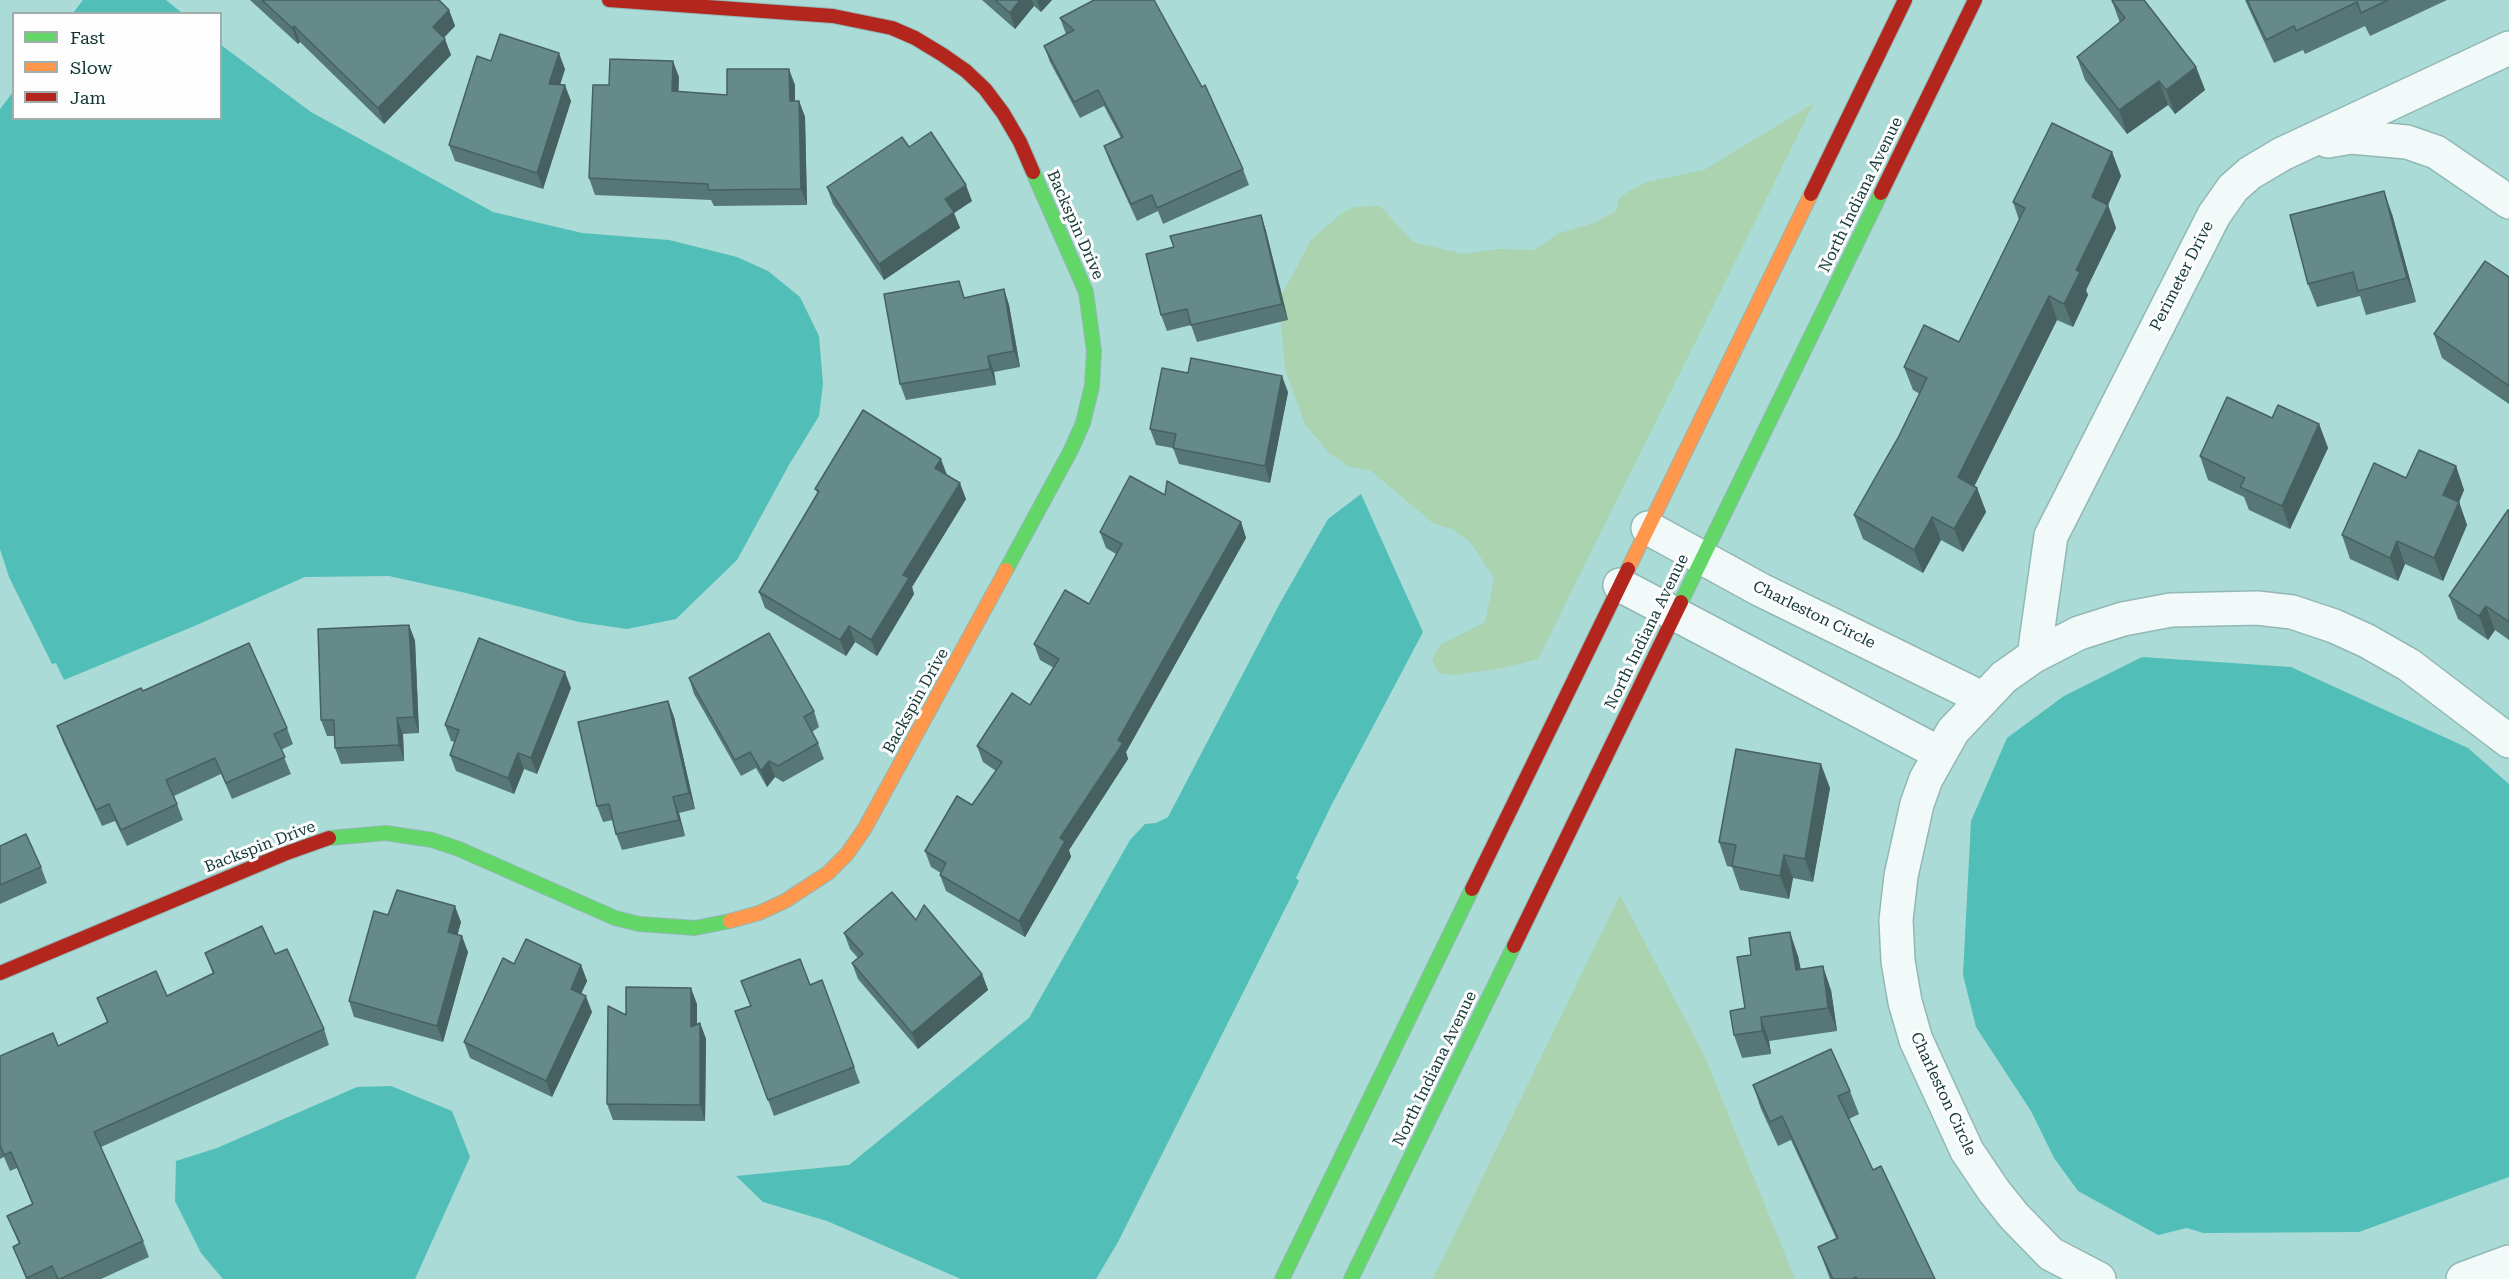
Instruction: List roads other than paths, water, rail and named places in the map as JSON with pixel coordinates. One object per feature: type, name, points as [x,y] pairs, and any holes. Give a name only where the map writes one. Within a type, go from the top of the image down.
[{"type":"main road","name":"Backspin Drive","points":[[0,973],[324,839],[386,833],[432,840],[459,849],[615,918],[649,925],[695,928],[759,913],[785,901],[828,873],[847,854],[865,828],[1071,450],[1083,423],[1092,386],[1094,351],[1086,292],[1020,142],[1003,113],[985,89],[966,71],[943,55],[915,38],[892,28],[834,16],[609,0]]},
{"type":"main road","points":[[1282,1279],[1905,0]]},
{"type":"main road","name":"North Indiana Avenue","points":[[1351,1279],[1975,0]]},
{"type":"street","name":"Perimeter Drive","points":[[2034,656],[2051,536],[2214,215],[2233,188],[2250,173],[2282,154],[2509,48]]},
{"type":"street","points":[[2282,154],[2351,136],[2407,142],[2436,152],[2509,202]]},
{"type":"street","name":"Charleston Circle","points":[[1648,528],[1703,556],[1761,590],[1982,698]]},
{"type":"street","points":[[1620,585],[1940,753]]},
{"type":"street","name":"Charleston Circle","points":[[2099,1279],[2054,1266],[1994,1191],[1967,1151],[1916,1040],[1905,1002],[1898,961],[1896,920],[1901,876],[1917,804],[1926,779],[1953,731],[2004,677],[2034,656],[2079,633],[2123,619],[2171,610],[2219,607],[2292,612],[2334,626],[2367,641],[2409,665],[2509,741]]},
{"type":"street","points":[[2463,1279],[2506,1269]]},
{"type":"water","points":[[83,0],[166,0],[181,12],[74,12]]},
{"type":"water","points":[[222,46],[311,112],[493,212],[582,233],[669,240],[737,257],[768,271],[800,297],[819,336],[823,384],[819,416],[789,465],[737,560],[676,619],[627,629],[579,622],[389,576],[305,577],[64,680],[56,663],[52,664],[9,577],[0,549],[0,109],[12,93],[12,120],[222,120]]},
{"type":"water","points":[[1361,494],[1423,632],[1331,806],[1296,878],[1299,881],[1118,1242],[1096,1279],[961,1279],[827,1221],[763,1202],[736,1176],[849,1165],[1029,1018],[1130,840],[1145,824],[1156,823],[1168,817],[1280,603],[1328,519]]},
{"type":"water","points":[[2142,657],[2291,667],[2468,748],[2509,784],[2509,1177],[2359,1232],[2203,1233],[2187,1228],[2158,1235],[2078,1191],[2054,1158],[2031,1111],[1976,1027],[1963,975],[1971,821],[2007,738],[2064,696]]},
{"type":"water","points":[[391,1086],[452,1111],[470,1157],[415,1279],[223,1279],[201,1253],[175,1201],[176,1161],[217,1148],[357,1087]]}]
